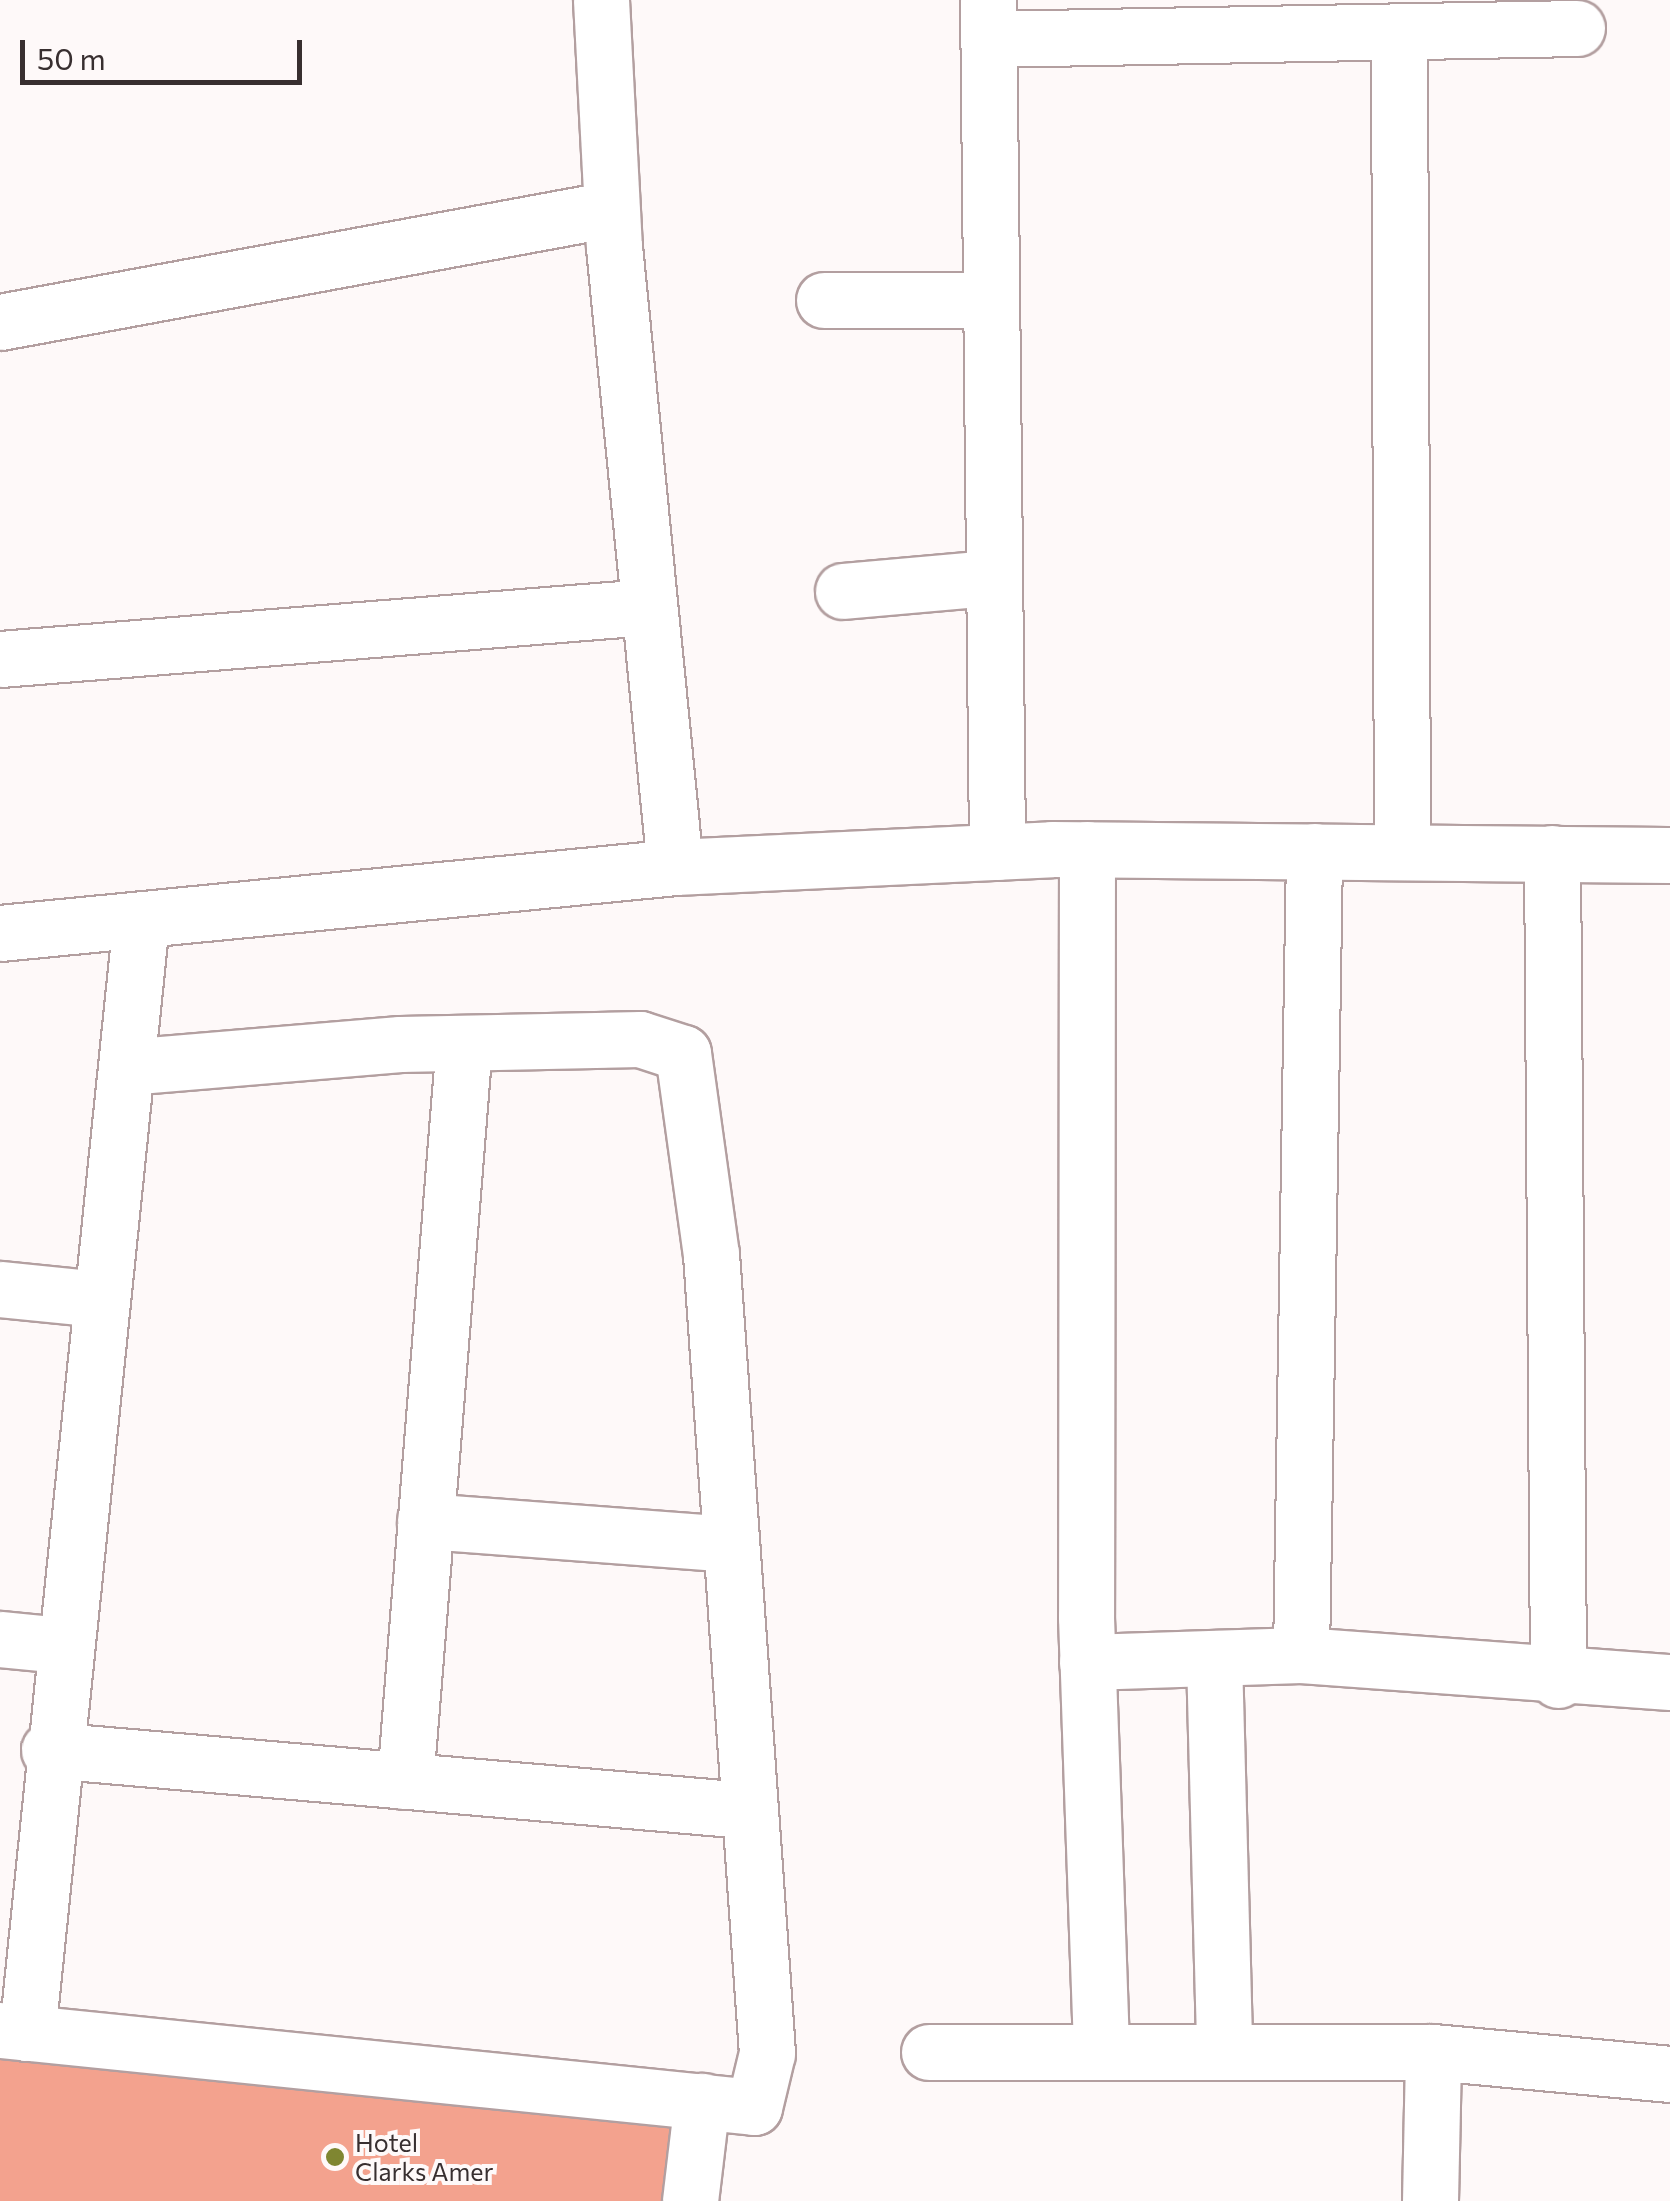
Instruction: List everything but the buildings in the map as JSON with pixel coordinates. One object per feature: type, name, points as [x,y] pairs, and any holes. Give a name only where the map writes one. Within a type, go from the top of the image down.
[{"type":"street","points":[[601,0],[611,210],[646,607],[675,867]]},
{"type":"street","points":[[997,852],[988,578],[988,20],[1214,17],[1400,32],[1576,28]]},
{"type":"street","points":[[1400,32],[1402,852]]},
{"type":"street","points":[[0,322],[611,210]]},
{"type":"street","points":[[824,300],[987,300]]},
{"type":"street","points":[[843,591],[988,578]]},
{"type":"street","points":[[0,658],[646,607]]},
{"type":"street","points":[[1087,849],[1087,1662],[1102,2052]]},
{"type":"street","points":[[0,932],[675,867],[997,852],[1087,849],[1670,856]]},
{"type":"street","points":[[1301,1655],[1314,851]]},
{"type":"street","points":[[1552,853],[1558,1680]]},
{"type":"street","points":[[126,1067],[464,1043],[640,1039],[683,1053],[707,1216],[745,1810],[768,2053],[754,2106],[14,2031],[50,1750],[141,921]]},
{"type":"street","points":[[405,1781],[464,1043]]},
{"type":"street","points":[[0,1288],[101,1299]]},
{"type":"street","points":[[425,1520],[728,1544]]},
{"type":"street","points":[[0,1639],[61,1645]]},
{"type":"street","points":[[1087,1662],[1301,1655],[1558,1680],[1670,1682]]},
{"type":"street","points":[[1214,1658],[1224,2052]]},
{"type":"street","points":[[50,1750],[745,1810]]},
{"type":"street","points":[[930,2052],[1433,2052],[1670,2074]]},
{"type":"street","points":[[1430,2201],[1433,2052]]},
{"type":"street","points":[[690,2201],[702,2101]]},
{"type":"place","name":"Hotel Clarks Amer","points":[[335,2157]]}]
